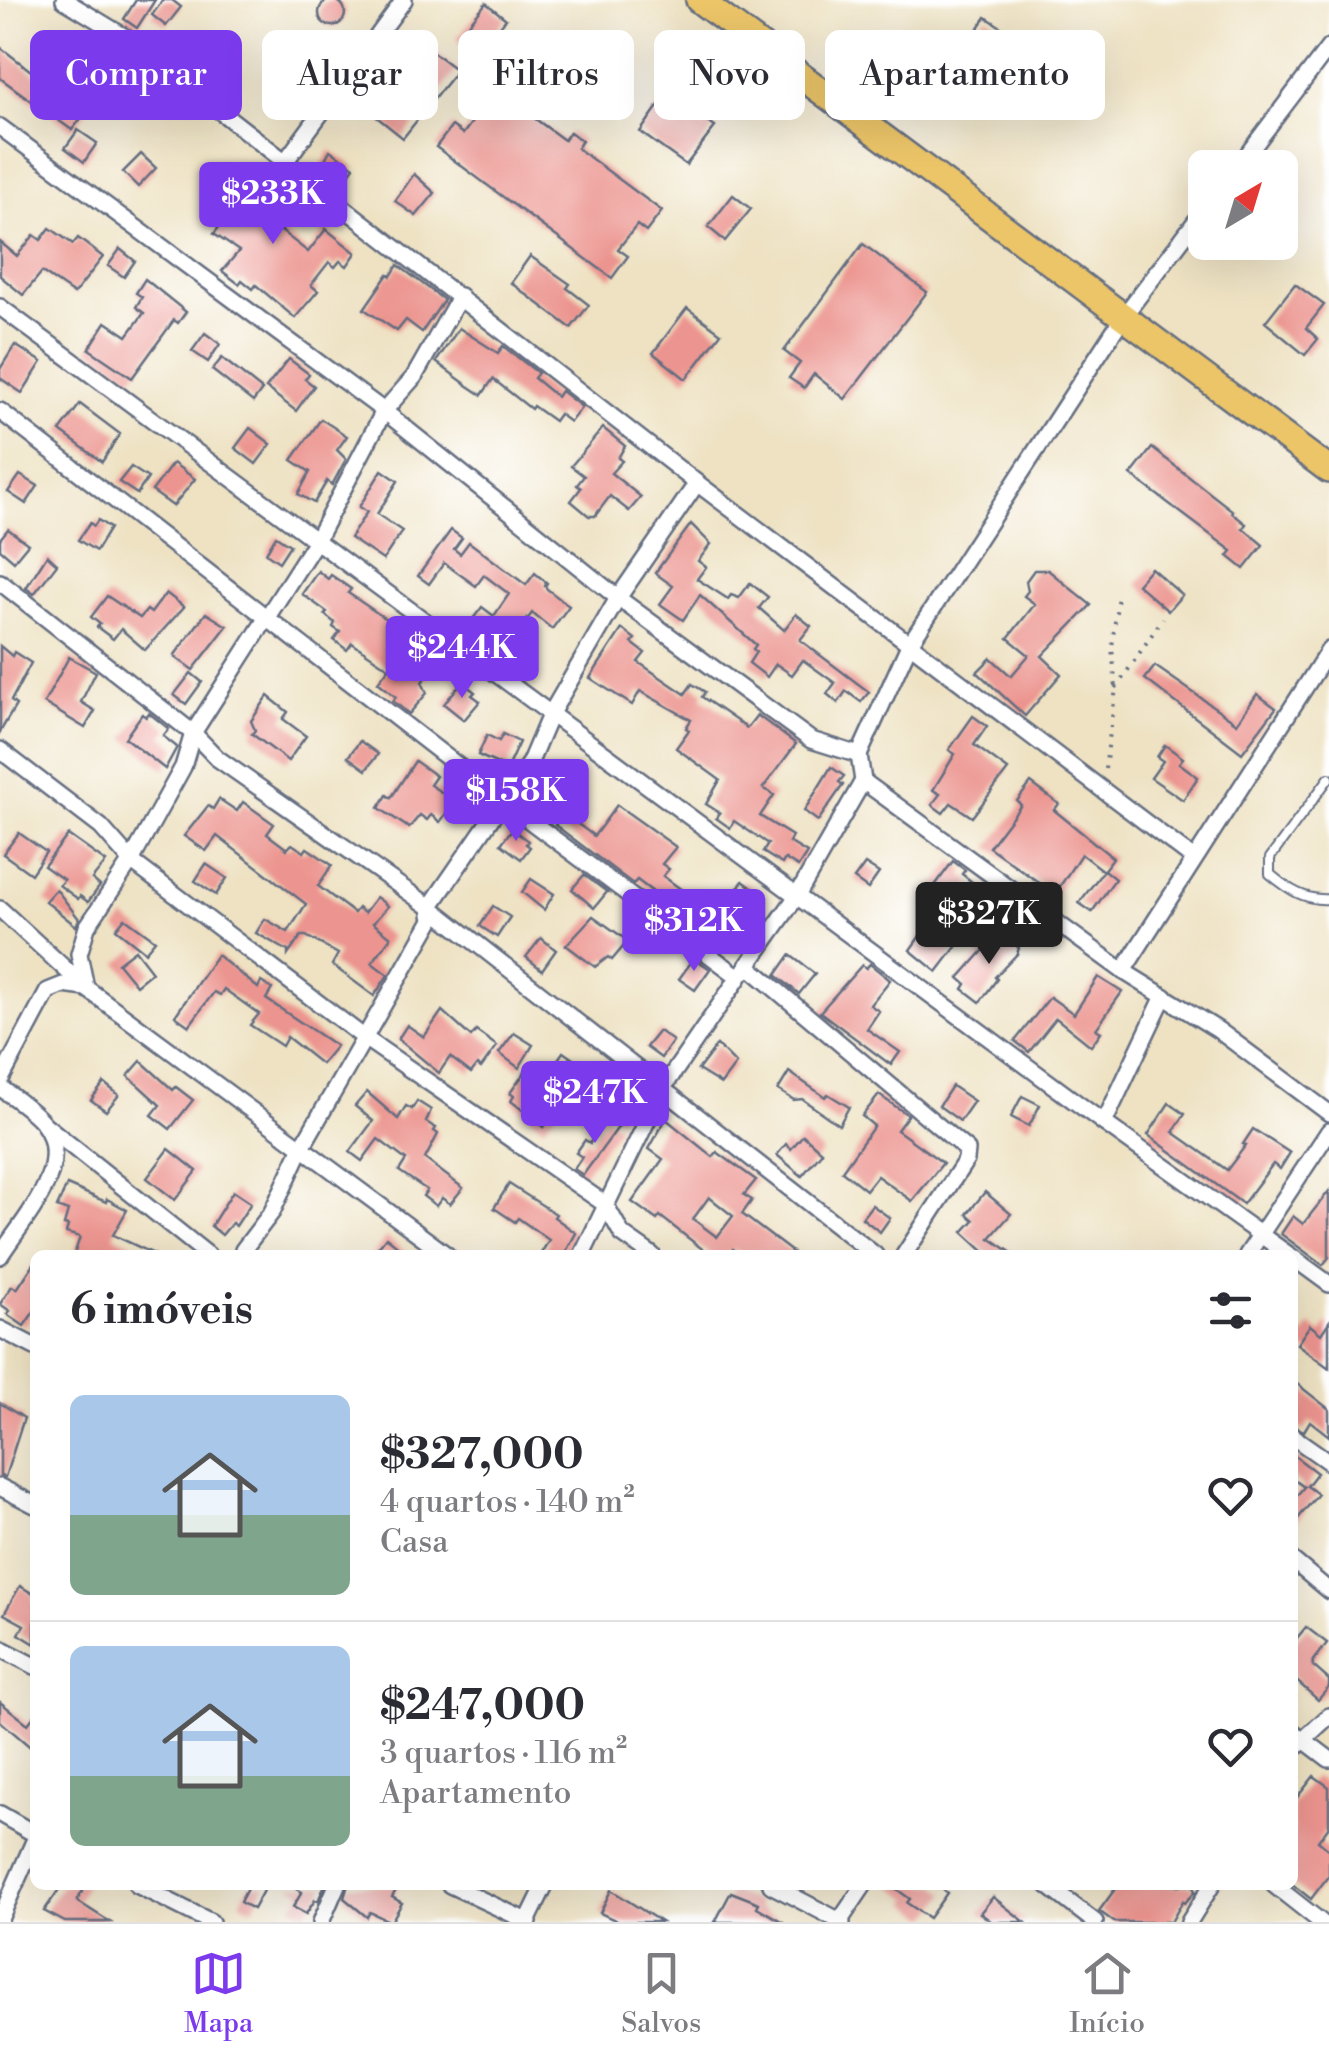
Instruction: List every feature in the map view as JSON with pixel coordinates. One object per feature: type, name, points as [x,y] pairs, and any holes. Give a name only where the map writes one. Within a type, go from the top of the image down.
[{"type":"main road","points":[[699,0],[1329,470]]},
{"type":"street","points":[[64,0],[126,37],[697,483],[1194,859]]},
{"type":"street","points":[[285,162],[404,0]]},
{"type":"street","points":[[1251,150],[1329,46]]},
{"type":"street","points":[[0,126],[384,411],[618,598],[811,740],[859,756]]},
{"type":"street","points":[[584,1250],[662,1088],[796,896],[863,781],[859,756],[909,646],[1123,317],[1188,232]]},
{"type":"street","points":[[86,988],[79,954],[87,927],[131,861],[183,766],[193,732],[317,539],[384,411],[414,377],[460,296]]},
{"type":"street","points":[[0,307],[550,716],[1283,1250]]},
{"type":"street","points":[[0,411],[502,800],[744,972],[966,1150],[966,1160],[907,1250]]},
{"type":"street","points":[[243,1250],[272,1212],[302,1146],[432,920],[430,907],[530,762],[550,716],[618,598],[697,483]]},
{"type":"street","points":[[0,582],[193,732],[217,758],[430,907],[870,1250]]},
{"type":"street","points":[[1123,971],[1329,650]]},
{"type":"street","points":[[0,750],[100,827],[131,861],[366,1039],[605,1204],[622,1234],[645,1250]]},
{"type":"street","points":[[863,781],[1123,971],[1218,1030],[1329,1113]]},
{"type":"street","points":[[0,910],[86,988],[440,1250]]},
{"type":"street","points":[[86,988],[63,985],[48,991],[0,1084],[202,1250]]},
{"type":"street","points":[[1104,1123],[1164,996]]},
{"type":"street","points":[[0,1256],[50,1176],[54,1152],[44,1124]]},
{"type":"street","points":[[1252,1250],[1329,1131]]},
{"type":"street","points":[[1298,1261],[1329,1284]]},
{"type":"street","points":[[0,1329],[30,1344]]},
{"type":"street","points":[[1298,1440],[1329,1462]]},
{"type":"street","points":[[0,1487],[30,1502]]},
{"type":"street","points":[[1298,1565],[1329,1591]]},
{"type":"street","points":[[0,1648],[30,1663]]},
{"type":"street","points":[[1298,1740],[1329,1716]]},
{"type":"street","points":[[1298,1742],[1329,1758]]},
{"type":"street","points":[[0,1814],[30,1833]]},
{"type":"street","points":[[0,1919],[30,1848]]},
{"type":"street","points":[[147,1890],[211,1922]]},
{"type":"street","points":[[321,1922],[335,1890]]},
{"type":"street","points":[[461,1890],[528,1922],[543,1890]]},
{"type":"street","points":[[780,1890],[840,1922],[861,1890]]},
{"type":"street","points":[[1053,1890],[1095,1922]]},
{"type":"street","points":[[1189,1922],[1209,1890]]},
{"type":"street","points":[[1280,1890],[1321,1922]]},
{"type":"lane","points":[[1329,778],[1270,858],[1270,874],[1290,892],[1329,899]]},
{"type":"path","points":[[1108,794],[1104,763],[1116,688],[1112,648],[1118,594]]},
{"type":"path","points":[[1116,688],[1163,618]]},
{"type":"building","points":[[136,0],[155,0],[137,28],[124,19]]},
{"type":"building","points":[[163,0],[172,0],[181,7],[166,26],[152,15]]},
{"type":"building","points":[[332,0],[341,4],[345,13],[341,22],[332,26],[323,22],[319,13],[323,4]]},
{"type":"building","points":[[486,3],[506,19],[497,30],[464,30]]},
{"type":"building","points":[[986,17],[1001,27],[999,30],[977,30]]},
{"type":"building","points":[[0,47],[30,70],[30,100],[0,78]]},
{"type":"building","points":[[438,56],[457,70],[438,94]]},
{"type":"building","points":[[654,112],[654,120],[705,120],[715,127],[686,165],[640,132]]},
{"type":"building","points":[[58,120],[80,120],[72,130]]},
{"type":"building","points":[[380,120],[417,120],[403,138]]},
{"type":"building","points":[[473,120],[537,120],[564,140],[570,132],[582,141],[577,148],[662,211],[646,232],[637,225],[618,249],[628,256],[612,278],[436,147],[452,126],[463,134]]},
{"type":"building","points":[[78,130],[97,143],[84,162],[65,148]]},
{"type":"building","points":[[330,150],[354,167],[344,181],[322,165]]},
{"type":"building","points":[[141,154],[156,168],[138,187],[123,172]]},
{"type":"building","points":[[249,167],[257,172],[260,167],[275,176],[261,199],[276,210],[270,219],[283,228],[281,231],[308,252],[326,229],[356,253],[347,266],[340,261],[335,267],[329,262],[311,285],[318,291],[295,318],[256,285],[253,289],[242,280],[239,284],[222,271],[239,251],[214,234],[233,207],[224,202]]},
{"type":"building","points":[[414,174],[435,193],[416,216],[395,201]]},
{"type":"building","points":[[733,195],[751,209],[725,241],[708,227]]},
{"type":"building","points":[[50,228],[73,244],[78,238],[103,257],[74,294],[42,272],[23,295],[0,276],[0,242],[17,256],[34,235],[41,240]]},
{"type":"building","points":[[863,244],[927,292],[845,399],[814,374],[804,388],[789,378],[800,363],[784,351]]},
{"type":"building","points":[[120,249],[135,261],[124,277],[108,266]]},
{"type":"building","points":[[530,256],[570,284],[567,288],[589,305],[571,328],[511,283]]},
{"type":"building","points":[[398,265],[444,300],[422,332],[406,320],[397,331],[364,309]]},
{"type":"building","points":[[145,279],[186,312],[178,323],[174,320],[132,378],[89,349],[106,322],[127,336],[144,313],[136,307],[142,297],[136,293]]},
{"type":"building","points":[[1295,284],[1324,305],[1306,328],[1318,339],[1305,355],[1265,322]]},
{"type":"building","points":[[687,308],[721,333],[686,379],[653,353]]},
{"type":"building","points":[[459,328],[498,353],[503,346],[538,373],[534,378],[557,397],[561,391],[582,407],[570,422],[559,414],[554,421],[533,406],[531,409],[493,379],[482,395],[436,362]]},
{"type":"building","points":[[205,333],[220,344],[208,362],[192,351]]},
{"type":"building","points":[[15,345],[42,362],[22,393],[0,378],[0,369]]},
{"type":"building","points":[[222,358],[262,390],[253,402],[212,370]]},
{"type":"building","points":[[289,359],[309,374],[305,379],[314,386],[296,411],[266,388]]},
{"type":"building","points":[[80,404],[120,434],[102,462],[60,431]]},
{"type":"building","points":[[321,419],[347,436],[337,450],[346,459],[332,485],[327,481],[314,503],[298,494],[310,472],[292,460]]},
{"type":"building","points":[[250,428],[271,444],[256,464],[235,448]]},
{"type":"building","points":[[603,428],[625,446],[618,458],[622,461],[611,473],[641,497],[629,511],[610,496],[595,516],[589,516],[571,501],[584,476],[571,466]]},
{"type":"building","points":[[1152,448],[1233,511],[1246,524],[1243,528],[1263,545],[1244,569],[1228,556],[1232,551],[1131,475]]},
{"type":"building","points":[[173,463],[195,479],[173,506],[152,491]]},
{"type":"building","points":[[131,467],[148,478],[137,494],[119,482]]},
{"type":"building","points":[[382,470],[398,481],[377,514],[402,531],[383,560],[350,538],[367,512],[359,507]]},
{"type":"building","points":[[20,475],[38,486],[26,504],[8,492]]},
{"type":"building","points":[[98,520],[110,528],[96,551],[78,540],[90,523],[94,526]]},
{"type":"building","points":[[691,524],[711,544],[698,561],[706,567],[697,579],[728,599],[731,595],[739,598],[750,583],[768,597],[759,608],[784,630],[796,614],[811,626],[800,640],[869,692],[861,702],[846,691],[838,703],[827,694],[835,683],[803,660],[792,675],[776,664],[767,677],[749,663],[756,645],[700,595],[683,620],[660,604],[673,586],[655,573]]},
{"type":"building","points":[[8,529],[28,544],[14,561],[0,549],[0,539]]},
{"type":"building","points":[[451,530],[462,538],[454,549],[460,554],[469,542],[526,585],[535,573],[547,583],[547,589],[569,606],[552,629],[532,613],[501,655],[466,628],[482,607],[494,616],[509,594],[484,575],[476,586],[444,563],[429,584],[418,576]]},
{"type":"building","points":[[276,536],[290,545],[279,562],[266,553]]},
{"type":"building","points":[[47,555],[57,564],[34,594],[26,588]]},
{"type":"building","points":[[1151,568],[1182,595],[1168,611],[1137,584]]},
{"type":"building","points":[[1034,570],[1048,570],[1091,605],[1042,656],[1061,674],[1025,716],[977,672],[991,658],[1011,676],[1029,655],[1008,638],[1035,604],[1024,596],[1028,591],[1026,581]]},
{"type":"building","points":[[318,571],[351,589],[348,593],[389,621],[387,624],[437,664],[422,682],[427,693],[409,714],[378,682],[389,668],[352,643],[347,650],[334,640],[340,632],[333,627],[335,623],[302,594]]},
{"type":"building","points":[[166,593],[184,607],[145,650],[121,629],[113,639],[91,617],[107,596],[140,618],[147,610],[151,613]]},
{"type":"building","points":[[206,613],[227,626],[193,670],[174,656]]},
{"type":"building","points":[[622,629],[645,653],[638,662],[685,694],[692,684],[705,692],[702,697],[747,728],[757,715],[796,744],[763,788],[774,795],[760,816],[792,836],[789,842],[807,853],[798,867],[785,859],[782,864],[763,852],[768,844],[734,821],[730,828],[716,818],[720,813],[706,804],[720,780],[676,748],[691,720],[640,691],[632,705],[590,678]]},
{"type":"building","points":[[0,646],[31,663],[11,701],[16,705],[0,732]]},
{"type":"building","points":[[69,657],[96,672],[81,702],[95,711],[85,728],[44,703]]},
{"type":"building","points":[[1155,666],[1237,723],[1257,694],[1276,708],[1242,753],[1145,679]]},
{"type":"building","points":[[191,673],[202,682],[186,704],[174,695]]},
{"type":"building","points":[[462,682],[480,701],[464,720],[444,704]]},
{"type":"building","points":[[268,696],[288,712],[283,719],[306,736],[288,761],[252,734],[255,730],[251,721]]},
{"type":"building","points":[[149,713],[169,729],[163,736],[177,747],[165,769],[125,738],[142,714],[146,717]]},
{"type":"building","points":[[973,716],[987,726],[974,745],[1008,770],[972,817],[951,803],[943,813],[932,805],[940,794],[933,790],[955,754],[949,750]]},
{"type":"building","points":[[503,734],[519,742],[507,768],[478,755],[487,735],[499,741]]},
{"type":"building","points":[[360,741],[378,754],[366,770],[348,757]]},
{"type":"building","points":[[1165,745],[1183,758],[1179,763],[1198,777],[1183,800],[1151,778],[1163,761],[1157,757]]},
{"type":"building","points":[[415,761],[436,776],[430,785],[455,801],[440,822],[431,815],[427,820],[420,815],[409,828],[379,808],[387,795],[391,798]]},
{"type":"building","points":[[831,767],[844,776],[839,782],[843,785],[818,821],[804,811]]},
{"type":"building","points":[[1031,783],[1059,804],[1054,810],[1113,858],[1103,871],[1081,854],[1055,894],[989,847],[1021,805],[1017,801]]},
{"type":"building","points":[[219,799],[237,811],[243,802],[274,824],[267,834],[287,849],[292,844],[304,852],[307,848],[332,865],[318,886],[354,913],[358,908],[364,913],[376,897],[388,906],[373,923],[391,937],[372,963],[388,975],[374,996],[332,965],[338,954],[306,936],[301,936],[288,955],[288,951],[256,933],[265,919],[288,932],[306,904],[217,836],[206,851],[184,836],[208,806],[213,809]]},
{"type":"building","points":[[617,805],[676,847],[662,864],[669,869],[663,876],[697,901],[719,914],[743,881],[765,897],[734,938],[726,932],[718,941],[555,825],[563,813],[594,836]]},
{"type":"building","points":[[512,829],[530,847],[521,859],[501,844]]},
{"type":"building","points":[[19,833],[46,852],[31,874],[3,854]]},
{"type":"building","points":[[68,835],[106,862],[92,879],[100,886],[88,902],[59,885],[64,880],[44,866]]},
{"type":"building","points":[[953,861],[972,882],[953,907],[931,891]]},
{"type":"building","points":[[206,864],[227,878],[216,895],[195,881]]},
{"type":"building","points":[[865,864],[879,873],[868,889],[854,879]]},
{"type":"building","points":[[1104,870],[1115,879],[1092,912],[1079,903]]},
{"type":"building","points":[[584,875],[607,892],[594,908],[572,889]]},
{"type":"building","points":[[531,879],[554,894],[544,910],[522,892]]},
{"type":"building","points":[[56,889],[79,919],[76,926],[45,901]]},
{"type":"building","points":[[961,898],[981,914],[937,972],[910,950],[927,926],[937,932]]},
{"type":"building","points":[[493,906],[510,917],[497,937],[480,926]]},
{"type":"building","points":[[593,916],[628,941],[612,960],[608,957],[595,967],[566,945]]},
{"type":"building","points":[[125,918],[155,940],[145,952],[116,929]]},
{"type":"building","points":[[1000,932],[1019,948],[980,1002],[963,989],[966,984],[959,978]]},
{"type":"building","points":[[541,938],[556,950],[542,970],[526,957]]},
{"type":"building","points":[[135,950],[152,972],[136,985],[118,963]]},
{"type":"building","points":[[217,955],[258,988],[261,982],[272,989],[266,999],[336,1046],[321,1064],[287,1037],[282,1046],[250,1025],[259,1014],[224,989],[220,995],[214,992],[189,1026],[175,1016]]},
{"type":"building","points":[[790,955],[815,974],[799,994],[776,975]]},
{"type":"building","points":[[694,958],[710,969],[695,990],[679,979]]},
{"type":"building","points":[[870,964],[890,980],[870,1005],[879,1011],[867,1029],[900,1052],[891,1065],[820,1012],[862,965],[866,968]]},
{"type":"building","points":[[1098,977],[1122,992],[1096,1029],[1101,1032],[1091,1046],[1056,1018],[1029,1052],[1015,1041],[1050,997],[1074,1014]]},
{"type":"building","points":[[442,1011],[471,1037],[476,1031],[497,1046],[481,1068],[477,1065],[471,1073],[450,1057],[439,1073],[398,1039],[407,1025],[424,1037]]},
{"type":"building","points":[[659,1031],[673,1041],[661,1058],[646,1047]]},
{"type":"building","points":[[514,1033],[533,1045],[519,1068],[499,1053]]},
{"type":"building","points":[[717,1045],[736,1064],[721,1084],[698,1070]]},
{"type":"building","points":[[563,1052],[576,1061],[573,1065],[584,1073],[581,1077],[627,1106],[619,1118],[573,1090],[544,1127],[511,1101],[514,1096],[510,1093],[530,1065],[546,1077]]},
{"type":"building","points":[[141,1061],[173,1090],[176,1087],[193,1100],[170,1129],[152,1115],[160,1105],[128,1076]]},
{"type":"building","points":[[789,1072],[825,1097],[828,1094],[849,1107],[839,1125],[802,1099],[794,1100],[778,1090]]},
{"type":"building","points":[[104,1083],[119,1095],[106,1111],[91,1100]]},
{"type":"building","points":[[952,1086],[974,1101],[960,1121],[939,1106]]},
{"type":"building","points":[[367,1092],[398,1119],[406,1106],[412,1109],[417,1101],[431,1110],[426,1122],[438,1134],[425,1159],[463,1188],[450,1204],[442,1198],[436,1206],[423,1196],[427,1190],[399,1171],[406,1160],[378,1139],[362,1161],[350,1152],[373,1121],[355,1106]]},
{"type":"building","points":[[879,1095],[908,1115],[897,1130],[943,1163],[912,1201],[877,1176],[866,1190],[842,1171],[874,1126],[862,1116]]},
{"type":"building","points":[[1022,1096],[1040,1105],[1029,1126],[1011,1117]]},
{"type":"building","points":[[1169,1103],[1185,1114],[1173,1132],[1227,1170],[1253,1129],[1290,1153],[1280,1169],[1273,1164],[1243,1204],[1148,1135]]},
{"type":"building","points":[[606,1118],[619,1126],[583,1175],[574,1169],[582,1157],[576,1153],[585,1140],[590,1143]]},
{"type":"building","points":[[666,1119],[713,1157],[717,1152],[756,1180],[744,1195],[752,1200],[742,1214],[789,1250],[704,1250],[660,1216],[657,1220],[632,1202],[663,1159],[649,1149]],"holes":[[[709,1197],[733,1216],[717,1237],[693,1219]]]},
{"type":"building","points":[[803,1135],[822,1152],[802,1176],[777,1155],[786,1144],[791,1149]]},
{"type":"building","points":[[169,1149],[197,1171],[175,1200],[147,1178]]},
{"type":"building","points":[[509,1184],[556,1214],[554,1217],[576,1233],[567,1250],[543,1250],[549,1240],[518,1218],[515,1222],[494,1208]]},
{"type":"building","points":[[67,1185],[106,1202],[107,1199],[127,1210],[113,1235],[145,1250],[76,1250],[80,1237],[66,1233],[68,1211],[57,1207]]},
{"type":"building","points":[[233,1191],[251,1203],[236,1226],[232,1223],[222,1235],[211,1226]]},
{"type":"building","points":[[1329,1191],[1329,1257],[1323,1265],[1281,1234],[1293,1216],[1303,1224]]},
{"type":"building","points":[[985,1192],[1011,1214],[990,1238],[1008,1250],[983,1250],[963,1232],[974,1220],[967,1214]]},
{"type":"building","points":[[872,1205],[890,1218],[880,1232],[862,1218]]},
{"type":"building","points":[[386,1237],[403,1250],[376,1250]]},
{"type":"building","points":[[30,1270],[30,1317],[24,1326],[0,1304],[12,1286],[17,1289]]},
{"type":"building","points":[[1329,1322],[1329,1368],[1298,1345],[1310,1325],[1321,1334]]},
{"type":"building","points":[[1298,1385],[1329,1409],[1329,1436],[1310,1421],[1304,1431],[1298,1428]]},
{"type":"building","points":[[0,1403],[24,1418],[5,1477],[0,1476]]},
{"type":"building","points":[[1298,1459],[1317,1473],[1307,1486],[1318,1494],[1298,1519],[1298,1494],[1304,1487],[1298,1482]]},
{"type":"building","points":[[20,1586],[30,1592],[30,1641],[19,1634],[24,1625],[4,1614]]},
{"type":"building","points":[[1306,1627],[1327,1643],[1313,1662],[1329,1680],[1329,1687],[1318,1700],[1298,1682],[1298,1637]]},
{"type":"building","points":[[0,1702],[28,1724],[30,1721],[30,1747],[0,1721]]},
{"type":"building","points":[[1314,1776],[1329,1787],[1329,1826],[1318,1841],[1329,1850],[1329,1875],[1311,1899],[1298,1889],[1298,1796]]},
{"type":"building","points":[[59,1890],[83,1890],[77,1901],[110,1922],[65,1922],[44,1911]]},
{"type":"building","points":[[246,1890],[263,1890],[253,1909],[240,1902]]},
{"type":"building","points":[[298,1890],[323,1890],[306,1914],[293,1907],[302,1892]]},
{"type":"building","points":[[346,1890],[396,1890],[392,1897],[402,1903],[391,1922],[370,1912],[367,1917],[344,1898]]},
{"type":"building","points":[[611,1890],[661,1922],[619,1922],[600,1913]]},
{"type":"building","points":[[898,1890],[947,1893],[929,1918],[907,1903],[910,1899]]},
{"type":"building","points":[[1114,1890],[1195,1891],[1183,1901],[1171,1922],[1114,1922],[1099,1911]]},
{"type":"building","points":[[731,1892],[759,1903],[757,1907],[783,1922],[715,1922]]},
{"type":"building","points":[[993,1897],[1025,1922],[992,1922],[980,1913]]}]
